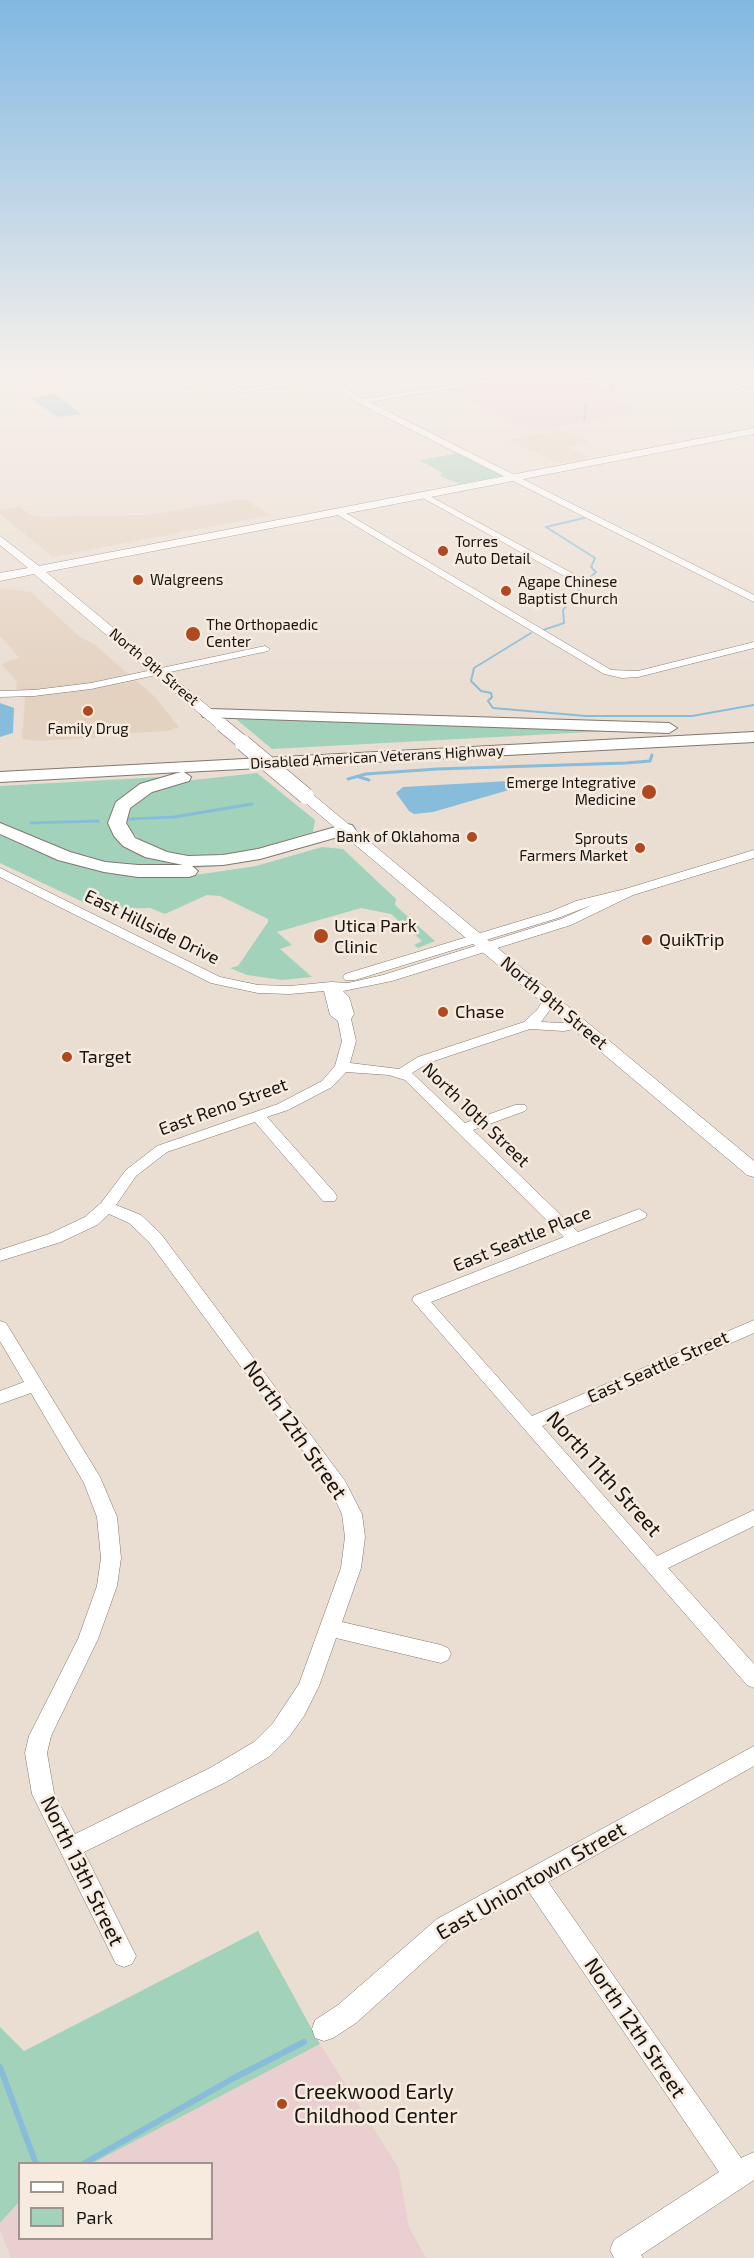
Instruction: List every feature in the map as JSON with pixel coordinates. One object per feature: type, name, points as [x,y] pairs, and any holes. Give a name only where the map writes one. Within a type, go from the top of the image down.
[{"type":"highway","points":[[216,720],[754,729]]},
{"type":"highway","name":"Disabled American Veterans Highway","points":[[0,769],[754,729]]},
{"type":"highway","name":"Disabled American Veterans Highway","points":[[0,777],[754,737]]},
{"type":"highway","points":[[242,764],[168,780],[146,788],[122,806],[117,817],[119,829],[129,842],[152,853],[178,859],[205,861],[251,856],[350,832]]},
{"type":"highway","points":[[0,828],[90,864],[123,870],[162,872],[206,870],[243,864],[350,832]]},
{"type":"main road","points":[[0,577],[513,478]]},
{"type":"main road","name":"North 9th Street","points":[[0,539],[754,1171]]},
{"type":"street","points":[[516,478],[754,599]]},
{"type":"street","points":[[424,495],[578,580]]},
{"type":"street","points":[[339,512],[593,665],[618,674],[643,673],[754,645]]},
{"type":"street","points":[[0,694],[71,689],[265,649]]},
{"type":"street","name":"East Hillside Drive","points":[[0,872],[216,980],[244,987],[273,990],[348,987],[387,978],[580,904],[629,892],[754,854]]},
{"type":"street","points":[[331,986],[331,998],[337,1015],[344,1019],[349,1041],[342,1067]]},
{"type":"street","points":[[529,1025],[543,1012],[550,1000]]},
{"type":"street","points":[[403,1073],[423,1060],[529,1025],[564,1027],[579,1024]]},
{"type":"street","name":"North 10th Street","points":[[342,1067],[403,1073],[575,1239]]},
{"type":"street","name":"East Reno Street","points":[[0,1256],[77,1229],[91,1221],[107,1207],[131,1173],[162,1149],[314,1093],[327,1084],[342,1067]]},
{"type":"street","points":[[462,1129],[520,1108]]},
{"type":"street","points":[[257,1115],[329,1197]]},
{"type":"street","name":"North 12th Street","points":[[70,1848],[218,1775],[262,1749],[281,1730],[296,1710],[309,1686],[351,1568],[355,1537],[352,1514],[336,1481],[151,1233],[135,1219],[107,1207]]},
{"type":"street","name":"East Seattle Place","points":[[420,1300],[639,1214]]},
{"type":"street","name":"North 11th Street","points":[[420,1300],[754,1679]]},
{"type":"street","name":"East Seattle Street","points":[[530,1424],[754,1326]]},
{"type":"street","name":"North 13th Street","points":[[0,1328],[93,1482],[102,1501],[110,1535],[111,1558],[100,1612],[40,1736],[36,1753],[43,1794],[124,1956]]},
{"type":"street","points":[[0,1398],[34,1385]]},
{"type":"street","points":[[655,1566],[754,1517]]},
{"type":"street","points":[[331,1628],[441,1654]]},
{"type":"street","name":"East Uniontown Street","points":[[324,2029],[347,2014],[445,1927],[754,1755]]},
{"type":"street","name":"North 12th Street","points":[[533,1879],[746,2171]]},
{"type":"street","points":[[626,2254],[746,2171]]},
{"type":"shaded area","points":[[244,499],[271,515],[53,557],[0,514],[0,510],[20,507],[30,514],[43,517],[147,515]]},
{"type":"shaded area","points":[[0,590],[31,592],[79,636],[95,645],[154,696],[179,727],[168,731],[99,735],[94,738],[38,741],[22,739],[25,699],[16,688],[17,681],[1,664],[19,658],[0,636]]},
{"type":"shaded area","name":"Creekwood Early Childhood Center","points":[[320,2044],[398,2167],[409,2227],[426,2258],[11,2258],[0,2230],[0,2223],[18,2203],[18,2240],[213,2240],[213,2162],[95,2162]]},
{"type":"green space","points":[[446,478],[488,478],[460,484]]},
{"type":"green space","points":[[236,719],[470,725],[609,731],[272,749]]},
{"type":"green space","points":[[257,773],[315,820],[313,832],[243,853],[198,857],[174,854],[147,845],[126,825],[128,812],[140,797],[160,788],[184,781]]},
{"type":"green space","points":[[178,776],[162,780],[112,817],[154,857],[251,860],[219,866],[171,870],[93,862],[0,825],[0,786]]},
{"type":"green space","points":[[0,834],[27,845],[162,877],[256,866],[322,847],[343,849],[396,899],[395,905],[435,941],[418,948],[414,945],[422,941],[391,914],[361,908],[277,932],[292,945],[280,949],[312,977],[282,980],[247,975],[230,968],[238,966],[268,919],[220,896],[207,895],[165,914],[150,908],[98,909],[0,863]]},
{"type":"green space","points":[[258,1931],[320,2044],[95,2162],[18,2162],[18,2203],[0,2223],[0,2027],[24,2051]]},
{"type":"water","points":[[0,703],[14,708],[13,733],[0,737]]},
{"type":"water","points":[[526,780],[533,783],[433,812],[414,814],[409,811],[396,793],[403,787]]},
{"type":"waterway","points":[[584,518],[546,527],[595,558],[591,567],[596,572],[587,580],[590,583]]},
{"type":"waterway","points":[[543,630],[564,623],[563,610],[582,586]]},
{"type":"waterway","points":[[531,633],[474,668],[471,681],[481,691],[491,693],[492,697],[488,701],[493,708],[586,716],[692,716],[754,705]]},
{"type":"waterway","points":[[348,779],[366,774],[437,769],[626,763],[650,761],[652,755]]},
{"type":"waterway","points":[[359,777],[369,780]]},
{"type":"waterway","points":[[129,819],[174,817],[252,804]]},
{"type":"waterway","points":[[31,823],[98,821]]},
{"type":"waterway","points":[[87,2162],[232,2079],[304,2042]]},
{"type":"waterway","points":[[0,2067],[35,2162]]},
{"type":"place","name":"Torres Auto Detail","points":[[443,551]]},
{"type":"place","name":"Walgreens","points":[[138,580]]},
{"type":"place","name":"Agape Chinese Baptist Church","points":[[506,591]]},
{"type":"place","name":"The Orthopaedic Center","points":[[193,634]]},
{"type":"place","name":"Family Drug","points":[[88,711]]},
{"type":"place","name":"Emerge Integrative Medicine","points":[[649,792]]},
{"type":"place","name":"Bank of Oklahoma","points":[[472,837]]},
{"type":"place","name":"Sprouts Farmers Market","points":[[640,848]]},
{"type":"place","name":"Utica Park Clinic","points":[[321,936]]},
{"type":"place","name":"QuikTrip","points":[[647,940]]},
{"type":"place","name":"Chase","points":[[443,1012]]},
{"type":"place","name":"Target","points":[[67,1057]]},
{"type":"place","name":"Creekwood Early Childhood Center","points":[[282,2104]]}]
